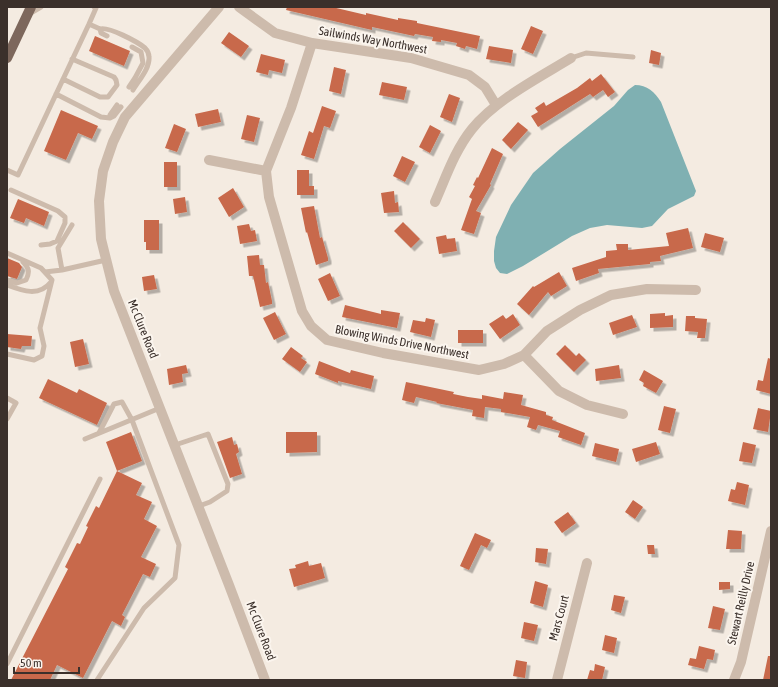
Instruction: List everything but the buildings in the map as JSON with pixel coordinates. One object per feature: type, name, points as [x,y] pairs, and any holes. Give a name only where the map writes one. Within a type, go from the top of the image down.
[{"type":"main road","points":[[7,58],[29,11]]},
{"type":"street","name":"Mc Clure Road","points":[[219,7],[125,117],[113,142],[103,171],[99,201],[101,239],[114,291],[199,506],[265,680]]},
{"type":"street","name":"Sailwinds Way Northwest","points":[[239,7],[275,33],[312,43],[411,58],[469,75],[485,87],[496,105]]},
{"type":"street","name":"Blowing Winds Drive Northwest","points":[[312,43],[292,108],[266,171],[269,197],[302,311],[311,326],[327,340],[383,353],[479,370],[504,364],[524,356],[548,331],[580,310],[610,294],[647,289],[696,290]]},
{"type":"street","points":[[435,202],[459,149],[473,128],[496,105],[571,58]]},
{"type":"street","points":[[209,160],[266,171]]},
{"type":"street","points":[[524,356],[560,391],[587,405],[623,414]]},
{"type":"street","name":"Stewart Reilly Drive","points":[[734,680],[741,662],[771,531]]},
{"type":"street","name":"Mars Court","points":[[557,680],[587,563]]},
{"type":"lane","points":[[29,11],[41,7]]},
{"type":"lane","points":[[7,170],[18,175],[89,24],[96,8],[94,7]]},
{"type":"lane","points":[[89,24],[124,36],[138,43],[148,52],[149,56],[147,67],[131,88],[143,63],[141,52],[132,47]]},
{"type":"lane","points":[[100,29],[101,33],[107,36]]},
{"type":"lane","points":[[571,58],[586,53],[633,57]]},
{"type":"lane","points":[[63,79],[103,98],[108,97],[117,85],[114,77],[72,59]]},
{"type":"lane","points":[[56,94],[101,117],[110,118],[110,115],[119,106]]},
{"type":"lane","points":[[11,190],[58,211],[65,217],[65,223],[57,241],[50,244],[41,245]]},
{"type":"lane","points":[[62,270],[58,248],[72,225]]},
{"type":"lane","points":[[7,253],[41,268],[52,280]]},
{"type":"lane","points":[[7,280],[17,283],[26,280],[29,274],[28,267],[21,259]]},
{"type":"lane","points":[[45,272],[62,270],[106,260]]},
{"type":"lane","points":[[7,285],[36,292],[46,288],[52,280]]},
{"type":"lane","points":[[7,354],[34,360],[42,356],[44,346],[40,328],[52,280]]},
{"type":"lane","points":[[7,398],[16,403],[7,419]]},
{"type":"lane","points":[[97,680],[144,608],[174,578],[179,545],[132,420],[122,402],[114,404],[99,433]]},
{"type":"lane","points":[[85,439],[160,408]]},
{"type":"lane","points":[[175,445],[208,434],[228,484],[227,491],[199,506]]},
{"type":"lane","points":[[7,664],[100,479]]},
{"type":"water","points":[[635,85],[643,86],[650,90],[661,102],[696,191],[694,196],[668,209],[652,226],[642,228],[607,225],[590,228],[572,236],[507,274],[500,273],[496,268],[494,261],[496,237],[511,205],[533,173],[560,149],[614,106],[628,90]]}]
